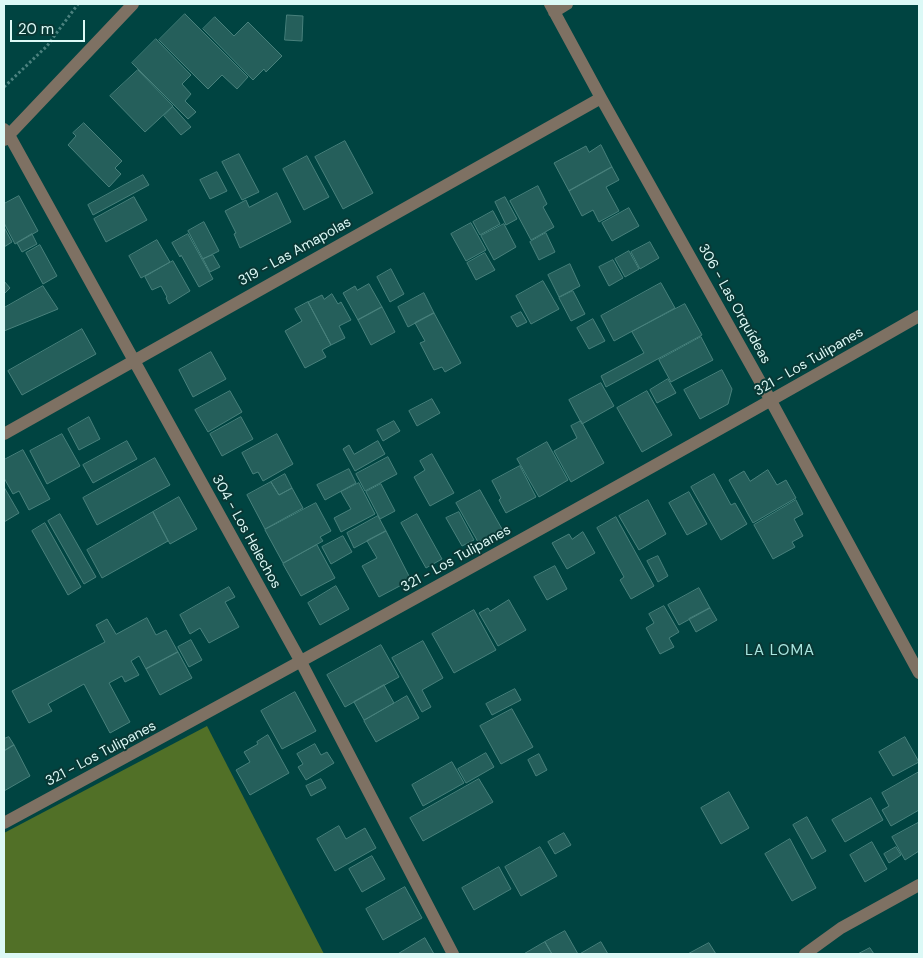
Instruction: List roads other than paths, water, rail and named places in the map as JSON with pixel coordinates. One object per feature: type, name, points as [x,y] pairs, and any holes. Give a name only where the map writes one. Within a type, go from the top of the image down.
[{"type":"street","points":[[5,135],[134,4]]},
{"type":"street","points":[[552,8],[568,4]]},
{"type":"street","name":"306 - Las Orquídeas","points":[[552,8],[771,401],[919,673]]},
{"type":"street","name":"319 - Las Amapolas","points":[[4,434],[601,98]]},
{"type":"street","name":"304 - Los Helechos","points":[[5,135],[134,360],[301,662],[453,954]]},
{"type":"street","name":"321 - Los Tulipanes","points":[[4,823],[301,662],[771,401],[919,316]]},
{"type":"street","points":[[805,954],[841,928],[919,885]]},
{"type":"district","name":"LA LOMA","points":[[780,651]]}]
